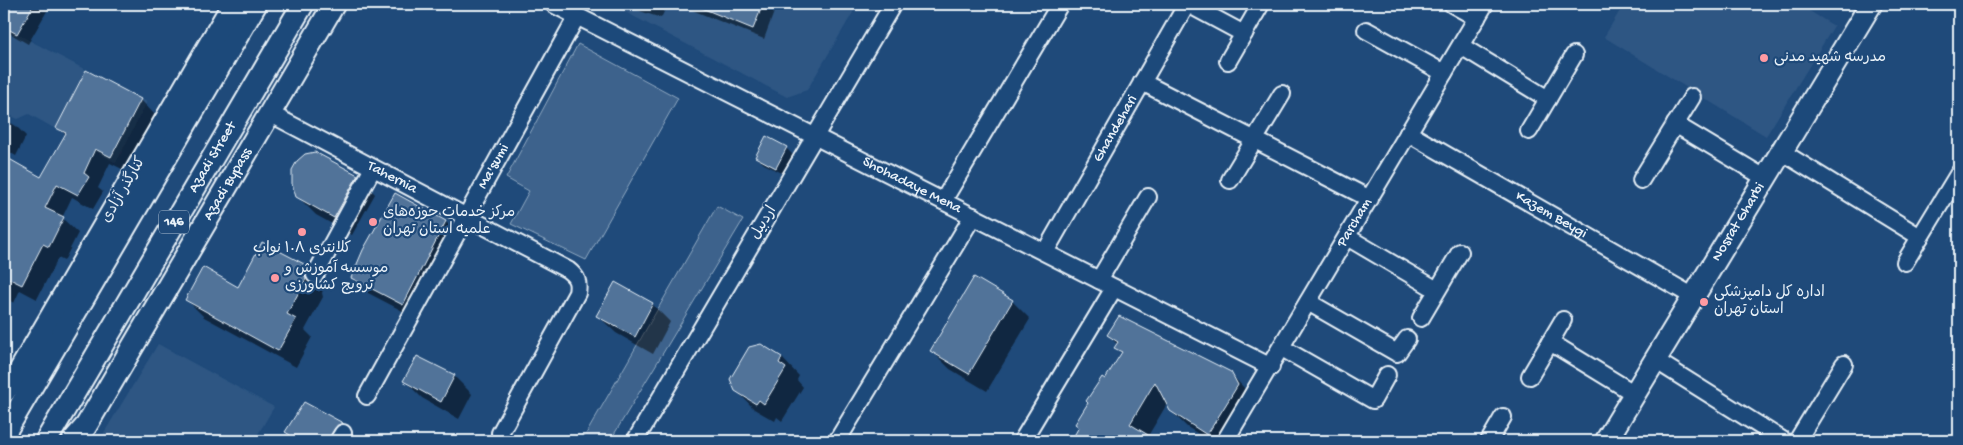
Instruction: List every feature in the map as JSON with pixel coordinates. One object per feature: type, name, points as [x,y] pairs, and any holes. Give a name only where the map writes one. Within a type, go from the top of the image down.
[{"type":"main road","name":"کنارگذر آزادی","points":[[4,414],[10,385],[233,4]]},
{"type":"main road","name":"146","points":[[4,434],[256,4]]},
{"type":"main road","name":"Azadi Street","points":[[46,441],[303,4]]},
{"type":"main road","name":"Azadi Bypass","points":[[74,441],[86,426],[334,4]]},
{"type":"main road","name":"Nosrat Gharbi","points":[[1606,441],[1871,4]]},
{"type":"street","name":"Shohadaye Mena","points":[[553,4],[1270,367]]},
{"type":"street","name":"اردبیل","points":[[635,441],[893,4]]},
{"type":"street","points":[[943,201],[1060,4]]},
{"type":"street","points":[[1188,4],[1244,34]]},
{"type":"street","name":"Ghandehari","points":[[1045,252],[1188,4]]},
{"type":"street","points":[[1228,61],[1261,4]]},
{"type":"street","points":[[1452,4],[1477,18]]},
{"type":"street","name":"Parcham","points":[[1225,441],[1485,4]]},
{"type":"street","name":"Ma'sumi","points":[[366,396],[577,16]]},
{"type":"street","points":[[1366,30],[1444,73]]},
{"type":"street","points":[[1460,46],[1548,99]]},
{"type":"street","points":[[1529,131],[1574,55]]},
{"type":"street","points":[[1142,82],[1370,199]]},
{"type":"street","points":[[1230,180],[1282,94]]},
{"type":"street","points":[[1640,180],[1692,96]]},
{"type":"street","name":"Tahernia","points":[[269,113],[568,270],[577,279],[579,285],[577,292],[500,433]]},
{"type":"street","points":[[1675,124],[1766,178]]},
{"type":"street","name":"Kazem Beygi","points":[[1408,133],[1694,297]]},
{"type":"street","points":[[1782,152],[1920,237]]},
{"type":"street","points":[[315,275],[373,168]]},
{"type":"street","points":[[1904,262],[1959,173]]},
{"type":"street","points":[[1099,280],[1148,198]]},
{"type":"street","points":[[837,441],[974,216]]},
{"type":"street","points":[[1347,237],[1437,290]]},
{"type":"street","points":[[1421,318],[1460,252]]},
{"type":"street","points":[[1022,441],[1114,288]]},
{"type":"street","points":[[1308,302],[1397,353],[1407,339]]},
{"type":"street","points":[[1530,376],[1563,320]]},
{"type":"street","points":[[1550,342],[1635,394]]},
{"type":"street","points":[[1282,348],[1373,400],[1387,375]]},
{"type":"street","points":[[1655,360],[1784,441]]},
{"type":"street","points":[[1797,441],[1844,364]]},
{"type":"street","points":[[1489,441],[1503,417]]},
{"type":"shaded area","points":[[610,4],[858,4],[807,90],[787,97]]},
{"type":"shaded area","points":[[1624,4],[1798,4],[1834,26],[1766,136],[1604,37]]},
{"type":"shaded area","points":[[4,27],[147,102],[116,163],[29,114],[18,119],[4,113]]},
{"type":"shaded area","points":[[578,44],[678,98],[586,260],[511,224],[529,191],[506,178]]},
{"type":"shaded area","points":[[717,206],[743,220],[610,441],[582,441]]},
{"type":"shaded area","points":[[158,344],[274,407],[254,441],[99,441]]},
{"type":"building","points":[[4,4],[34,4],[17,34],[4,27]]},
{"type":"building","points":[[692,4],[763,4],[753,29]]},
{"type":"building","points":[[86,70],[141,99],[111,157],[95,149],[84,173],[89,177],[78,195],[57,184],[45,208],[64,217],[49,247],[43,244],[22,285],[4,276],[4,156],[41,177],[66,133],[56,128]]},
{"type":"building","points":[[766,136],[787,147],[776,168],[755,157]]},
{"type":"building","points":[[315,152],[358,175],[334,218],[296,197],[292,184],[292,170],[297,161],[305,154]]},
{"type":"building","points":[[395,193],[446,221],[403,305],[351,278],[363,250]]},
{"type":"building","points":[[262,242],[308,266],[305,275],[306,279],[287,314],[296,319],[278,351],[185,300],[203,267],[238,287]]},
{"type":"building","points":[[974,277],[1013,300],[969,374],[930,351]]},
{"type":"building","points":[[615,282],[653,303],[635,337],[596,316]]},
{"type":"building","points":[[1119,316],[1231,372],[1238,385],[1207,435],[1170,411],[1155,382],[1130,424],[1158,441],[1071,441],[1079,427],[1075,424],[1088,403],[1086,401],[1102,377],[1105,379],[1122,352],[1114,348],[1118,342],[1107,335]]},
{"type":"building","points":[[761,344],[782,357],[779,363],[786,368],[764,404],[759,400],[756,404],[735,391],[730,379],[749,347]]},
{"type":"building","points":[[417,356],[455,375],[441,402],[403,381]]},
{"type":"building","points":[[304,402],[343,423],[335,428],[328,441],[287,441],[290,435],[285,432]]},
{"type":"place","name":"مدرسه شهید مدنی","points":[[1764,58]]},
{"type":"place","name":"مرکز خدمات حوزه‌های علمیه استان تهران","points":[[373,222]]},
{"type":"place","name":"کلانتری ۱۰۸ نواب","points":[[302,232]]},
{"type":"place","name":"موسسه آموزش و ترویج کشاورزی","points":[[275,278]]},
{"type":"place","name":"اداره کل دامپزشکی استان تهران","points":[[1704,302]]}]
